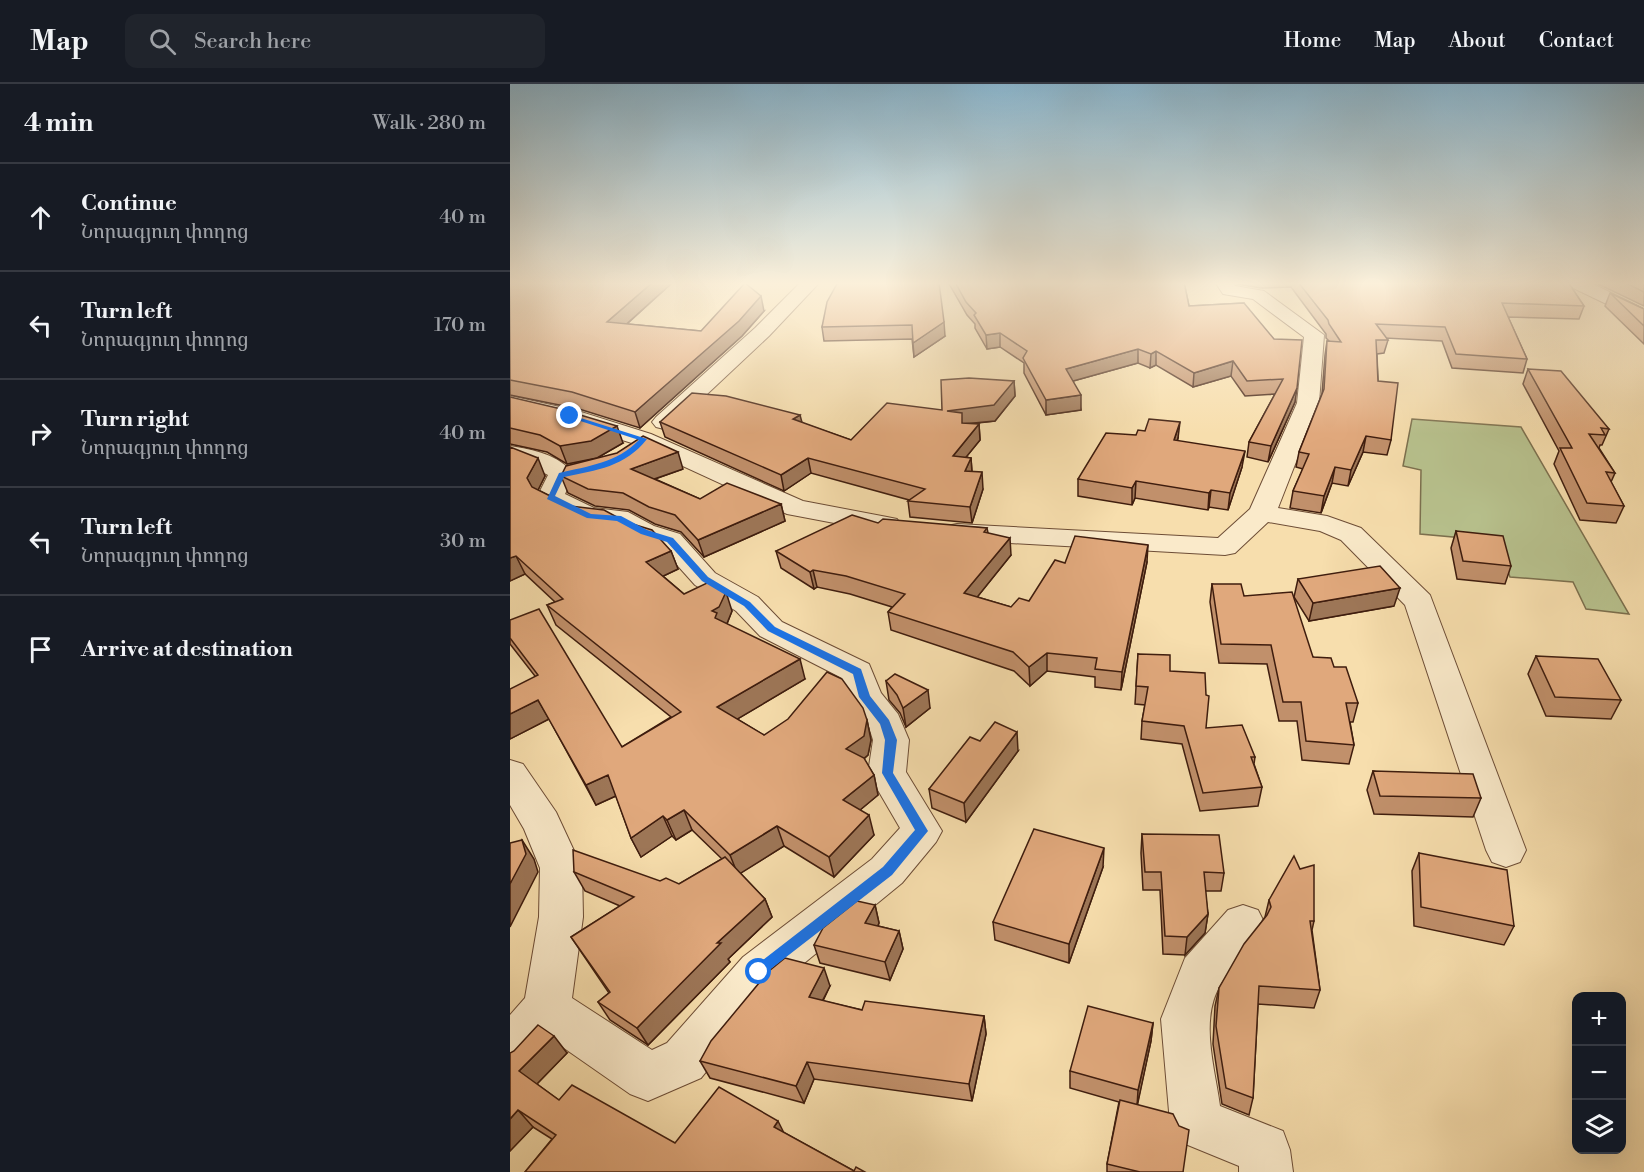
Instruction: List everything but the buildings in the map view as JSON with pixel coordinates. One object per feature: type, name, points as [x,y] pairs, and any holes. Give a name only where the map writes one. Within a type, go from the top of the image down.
[{"type":"street","points":[[622,457],[631,453],[643,439],[700,391],[759,333]]},
{"type":"street","points":[[510,403],[570,416],[643,439],[796,508],[870,524],[1001,536],[1225,547],[1262,513],[1308,403],[1314,335],[1311,333]]},
{"type":"street","points":[[510,453],[528,456],[572,473],[550,497],[590,516],[618,518],[644,532],[670,540],[705,579],[747,604],[771,629],[857,672],[865,697],[885,723],[891,740],[887,773],[922,831],[887,871],[759,972],[684,1060],[648,1076],[547,1009]]},
{"type":"street","points":[[1262,513],[1327,524],[1351,534],[1419,602],[1506,850]]},
{"type":"street","points":[[510,774],[542,823],[561,868],[561,917],[547,1009],[510,1050]]},
{"type":"street","points":[[1243,924],[1201,973],[1185,1019],[1196,1123],[1264,1150],[1266,1172]]},
{"type":"green space","points":[[1412,419],[1521,427],[1629,614],[1586,609],[1573,582],[1510,577],[1497,541],[1420,534],[1421,470],[1403,466]]},
{"type":"route","points":[[570,416],[643,439],[631,453],[605,466],[561,475],[550,497],[590,516],[618,518],[644,532],[670,540],[705,579],[747,604],[771,629],[857,672],[865,697],[885,723],[891,740],[887,773],[922,831],[887,871],[759,972]]}]
